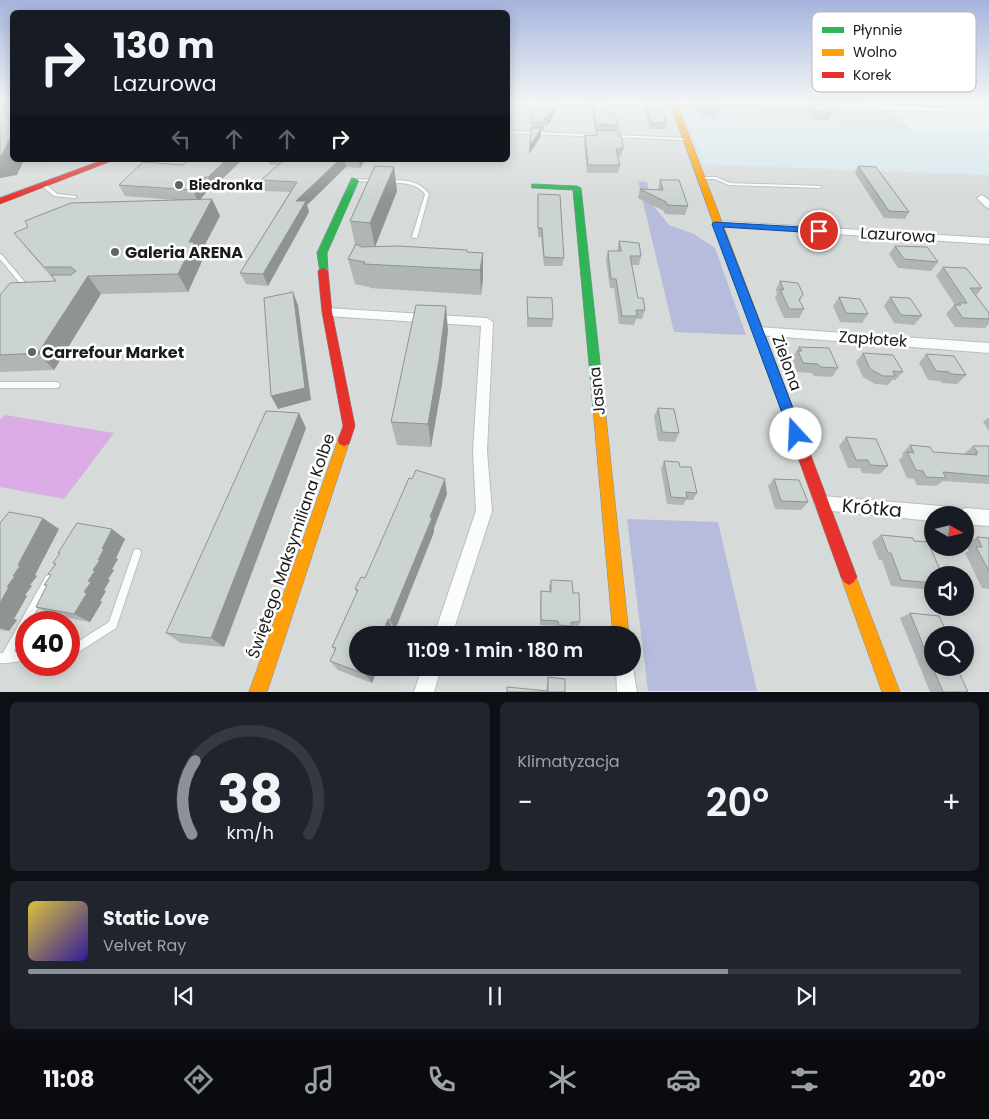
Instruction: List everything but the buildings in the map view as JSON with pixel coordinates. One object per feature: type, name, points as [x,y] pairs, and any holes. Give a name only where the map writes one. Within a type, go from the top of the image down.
[{"type":"street","name":"Zielona","points":[[684,134],[891,692]]},
{"type":"street","points":[[0,201],[105,162]]},
{"type":"street","name":"Świętego Maksymiliana Kolbe","points":[[258,692],[349,426],[327,312],[322,253],[355,180]]},
{"type":"street","name":"Jasna","points":[[535,186],[577,188],[620,626]]},
{"type":"street","name":"Lazurowa","points":[[717,224],[989,241]]},
{"type":"street","points":[[327,312],[488,322],[480,451],[484,512],[446,626]]},
{"type":"street","name":"Zapłotek","points":[[758,331],[989,348]]},
{"type":"street","name":"Krótka","points":[[822,503],[924,512]]},
{"type":"street","points":[[974,517],[989,518]]},
{"type":"street","points":[[424,692],[429,676]]},
{"type":"street","points":[[626,676],[627,692]]},
{"type":"lane","points":[[566,134],[686,139]]},
{"type":"lane","points":[[700,178],[716,178],[729,184],[820,187]]},
{"type":"lane","points":[[355,180],[409,183],[423,188],[427,194],[415,238]]},
{"type":"lane","points":[[44,185],[56,195],[76,197]]},
{"type":"lane","points":[[0,256],[27,288],[36,288]]},
{"type":"lane","points":[[22,295],[27,288]]},
{"type":"lane","points":[[0,385],[57,385]]},
{"type":"lane","points":[[80,646],[113,625],[137,553]]},
{"type":"lane","points":[[2,658],[56,568]]},
{"type":"lane","points":[[2,658],[15,657]]},
{"type":"shaded area","points":[[0,134],[10,134],[10,162],[510,162],[510,134],[693,134],[703,164],[989,175],[989,691],[0,692]]},
{"type":"shaded area","points":[[693,134],[989,134],[989,175],[702,164]]},
{"type":"shaded area","points":[[64,162],[88,162],[55,174],[50,167]]},
{"type":"shaded area","points":[[132,162],[160,162],[126,196],[198,202],[210,188],[230,189],[212,212],[100,204],[5,246],[0,240],[0,209],[18,201],[70,202],[104,172],[119,165]]},
{"type":"shaded area","points":[[638,181],[647,182],[651,203],[669,225],[694,234],[715,248],[746,335],[674,332]]},
{"type":"shaded area","points":[[339,188],[346,188],[317,273],[310,274],[307,257]]},
{"type":"shaded area","points":[[99,297],[189,298],[148,381],[135,381],[130,390],[0,392],[0,373],[54,370]]},
{"type":"shaded area","points":[[349,301],[474,310],[473,318],[346,309]]},
{"type":"shaded area","points":[[351,319],[393,321],[391,329],[348,326]]},
{"type":"shaded area","points":[[344,322],[366,427],[352,478],[328,505],[355,426],[335,323]]},
{"type":"shaded area","points":[[471,327],[482,328],[471,451],[458,451]]},
{"type":"shaded area","points":[[5,415],[114,433],[64,499],[0,487],[0,420]]},
{"type":"shaded area","points":[[328,428],[340,429],[259,672],[243,671]]},
{"type":"shaded area","points":[[468,504],[482,508],[442,626],[426,626]]},
{"type":"shaded area","points":[[627,519],[718,522],[757,691],[648,691]]},
{"type":"shaded area","points":[[408,676],[425,676],[420,691],[399,692]]},
{"type":"traffic: fast","points":[[323,271],[322,253],[355,180]]},
{"type":"traffic: fast","points":[[535,186],[577,188],[599,408]]},
{"type":"traffic: slow","points":[[685,134],[771,366]]},
{"type":"traffic: slow","points":[[599,408],[620,626]]},
{"type":"traffic: slow","points":[[258,692],[344,440]]},
{"type":"traffic: slow","points":[[849,577],[891,692]]},
{"type":"traffic: jam","points":[[0,201],[105,162]]},
{"type":"traffic: jam","points":[[323,271],[327,312],[349,426],[344,440]]},
{"type":"traffic: jam","points":[[771,366],[849,577]]},
{"type":"place","name":"Biedronka","points":[[179,185]]},
{"type":"place","name":"Galeria ARENA","points":[[115,252]]},
{"type":"place","name":"Carrefour Market","points":[[32,352]]},
{"type":"route","points":[[796,434],[717,224],[819,231]]}]
